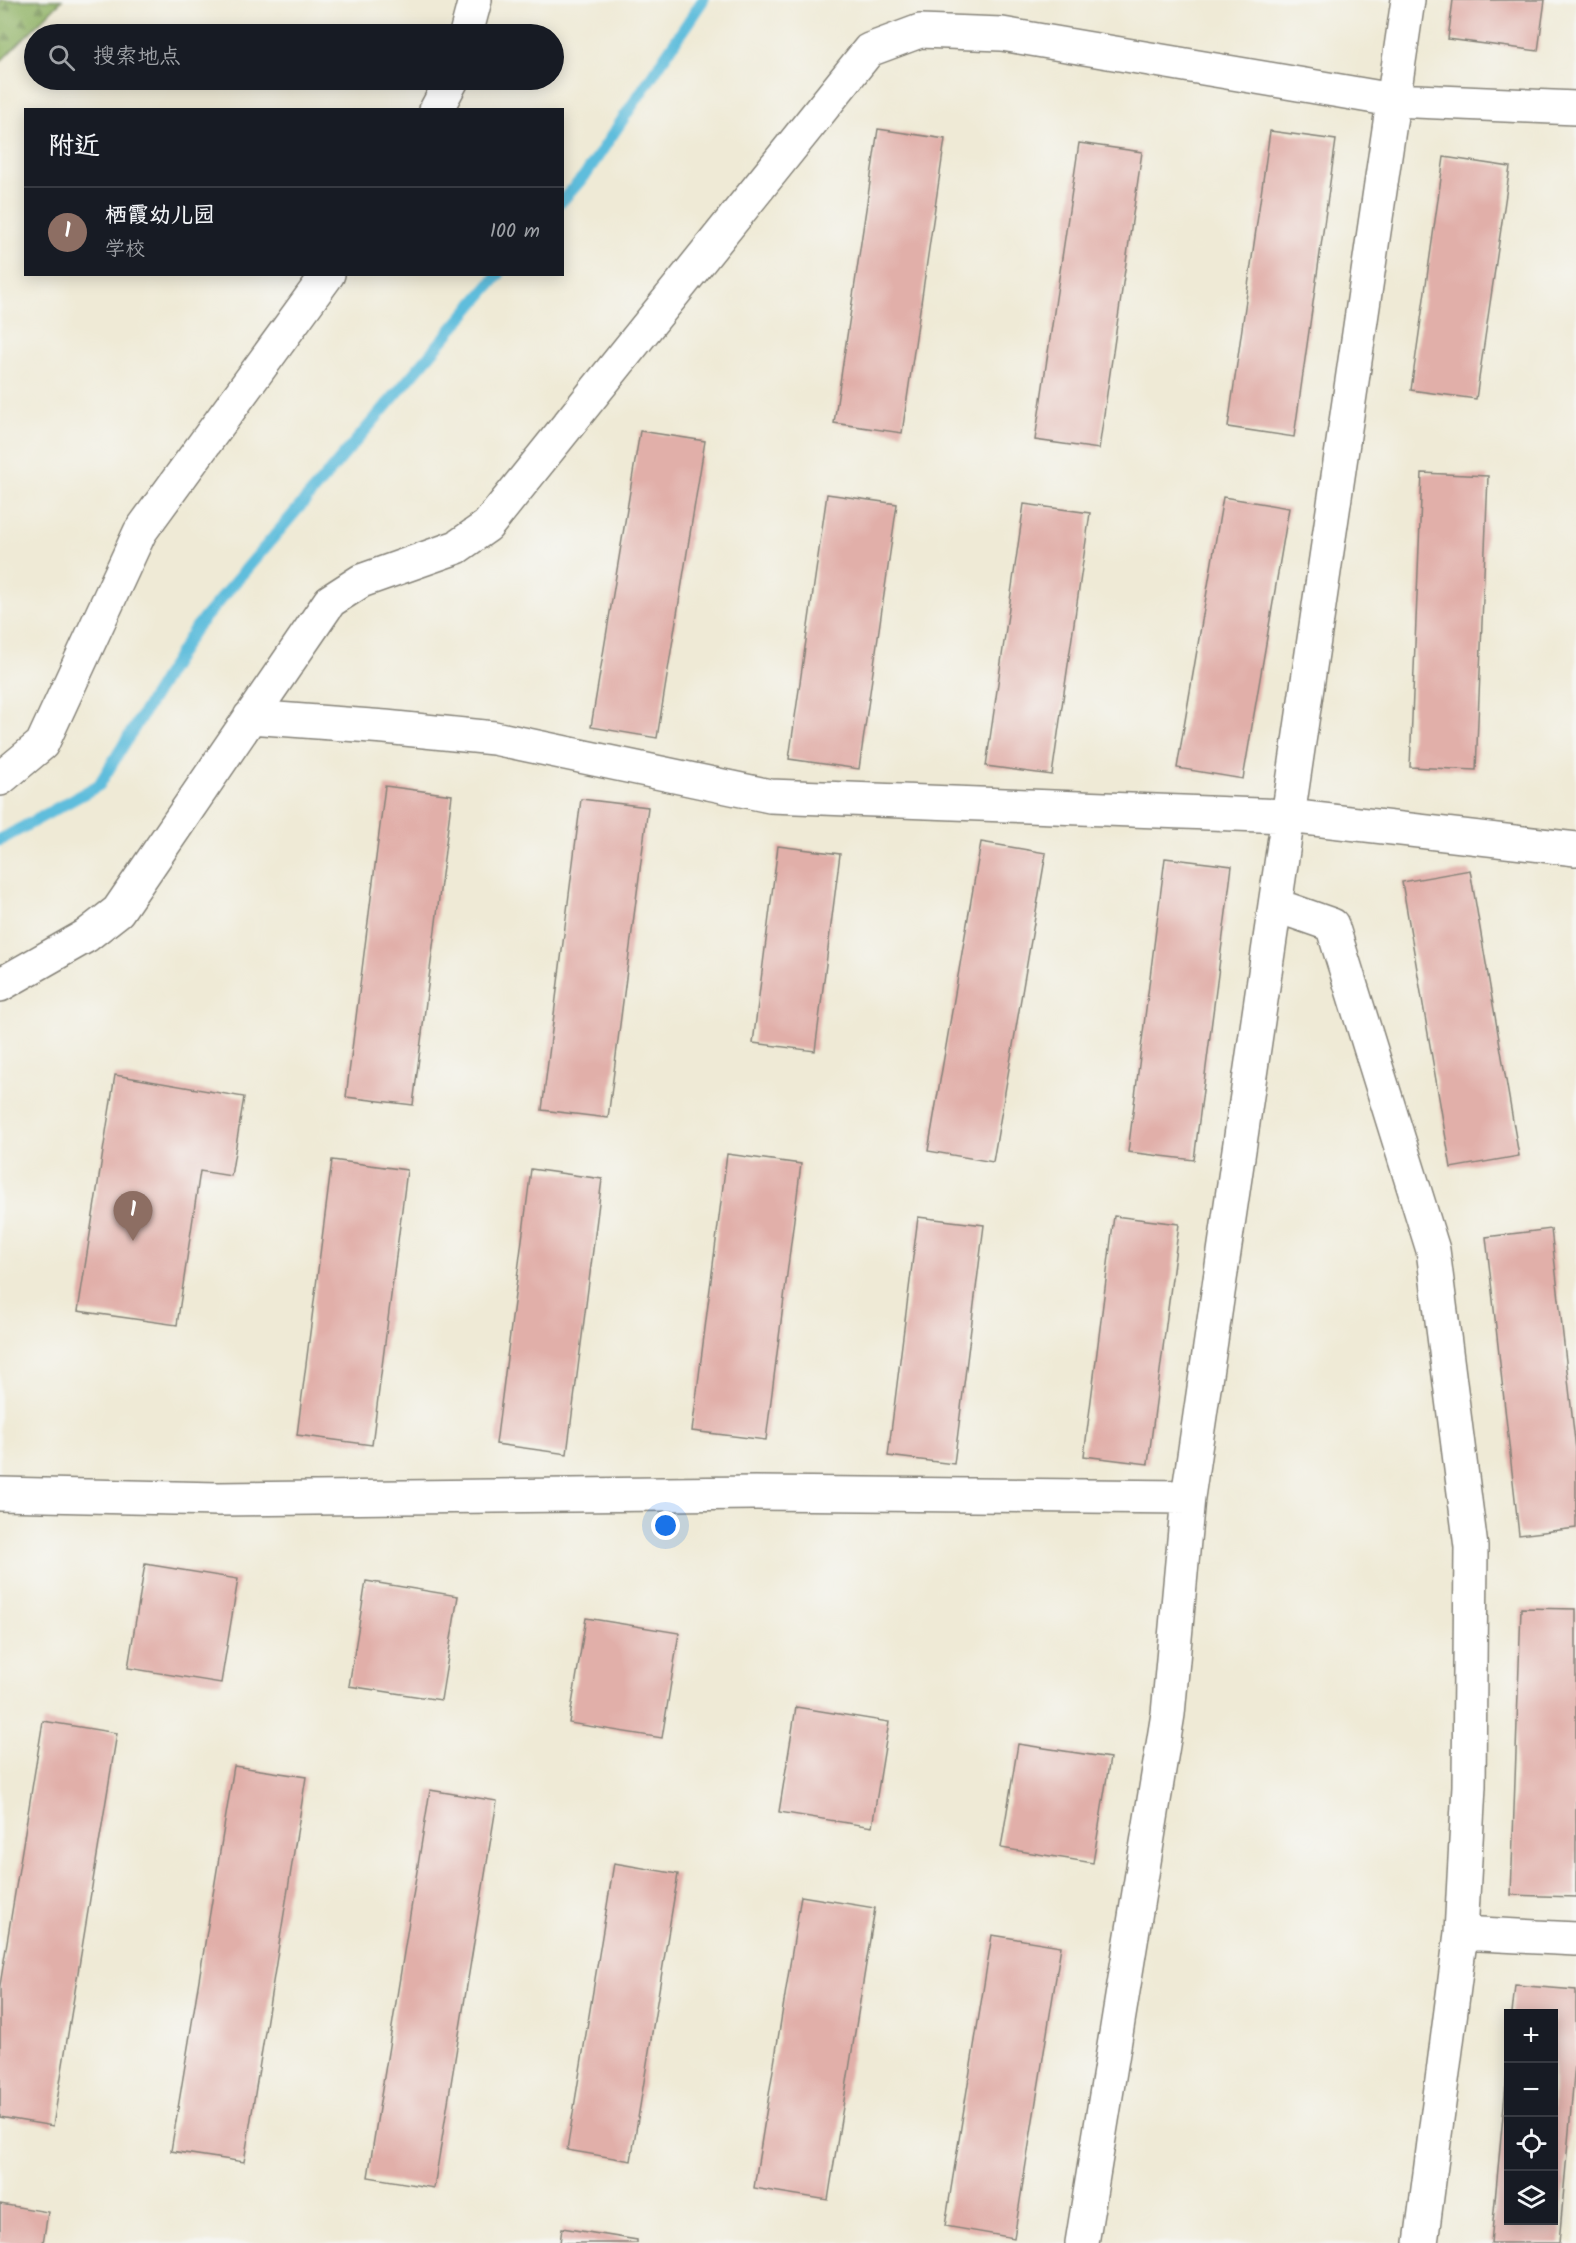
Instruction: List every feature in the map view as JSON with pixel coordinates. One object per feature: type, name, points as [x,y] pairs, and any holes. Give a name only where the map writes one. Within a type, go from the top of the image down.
[{"type":"street","points":[[469,24],[476,0]]},
{"type":"street","points":[[1082,2243],[1168,1714],[1188,1497],[1408,0]]},
{"type":"street","points":[[0,985],[86,936],[118,911],[330,601],[361,581],[456,547],[487,526],[869,50],[920,31],[1002,34],[1393,100],[1576,108]]},
{"type":"street","points":[[437,108],[447,90]]},
{"type":"street","points":[[0,779],[42,744],[140,532],[327,276]]},
{"type":"street","points":[[250,717],[494,738],[770,796],[1288,816],[1576,849]]},
{"type":"street","points":[[1275,905],[1332,925],[1433,1250],[1471,1547],[1469,1786],[1461,1933],[1421,2243]]},
{"type":"street","points":[[0,1494],[218,1499],[756,1493],[1188,1497]]},
{"type":"street","points":[[1461,1933],[1576,1939]]},
{"type":"green space","points":[[0,0],[62,0],[38,24],[24,24],[24,38],[0,62]]},
{"type":"building","points":[[1453,0],[1545,0],[1538,51],[1448,39]]},
{"type":"building","points":[[878,129],[945,139],[902,433],[834,423]]},
{"type":"building","points":[[1270,131],[1336,140],[1294,437],[1228,427]]},
{"type":"building","points":[[1079,143],[1142,152],[1099,449],[1035,440]]},
{"type":"building","points":[[1444,157],[1510,167],[1476,399],[1411,390]]},
{"type":"building","points":[[640,431],[705,441],[657,738],[591,727]]},
{"type":"building","points":[[1422,473],[1488,476],[1476,770],[1410,767]]},
{"type":"building","points":[[827,494],[897,504],[859,769],[789,759]]},
{"type":"building","points":[[1223,497],[1289,508],[1243,779],[1177,768]]},
{"type":"building","points":[[1024,504],[1090,513],[1052,775],[986,766]]},
{"type":"building","points":[[385,786],[452,795],[413,1105],[346,1097]]},
{"type":"building","points":[[581,799],[648,807],[608,1118],[542,1110]]},
{"type":"building","points":[[981,842],[1046,853],[993,1162],[928,1151]]},
{"type":"building","points":[[778,846],[840,854],[815,1051],[753,1043]]},
{"type":"building","points":[[1165,858],[1232,866],[1194,1160],[1128,1152]]},
{"type":"building","points":[[1470,870],[1519,1156],[1451,1168],[1402,882]]},
{"type":"building","points":[[115,1075],[244,1097],[231,1176],[200,1171],[177,1325],[78,1311]]},
{"type":"building","points":[[727,1154],[801,1164],[766,1440],[692,1431]]},
{"type":"building","points":[[332,1160],[407,1170],[372,1445],[297,1435]]},
{"type":"building","points":[[531,1169],[602,1179],[567,1454],[496,1444]]},
{"type":"building","points":[[1114,1216],[1179,1224],[1148,1464],[1084,1456]]},
{"type":"building","points":[[918,1217],[984,1225],[954,1464],[888,1456]]},
{"type":"building","points":[[1551,1229],[1576,1450],[1576,1528],[1519,1535],[1486,1237]]},
{"type":"building","points":[[145,1564],[238,1579],[221,1683],[128,1668]]},
{"type":"building","points":[[366,1581],[458,1596],[441,1700],[349,1686]]},
{"type":"building","points":[[1521,1608],[1576,1609],[1576,1897],[1511,1895]]},
{"type":"building","points":[[586,1618],[679,1633],[662,1738],[569,1723]]},
{"type":"building","points":[[796,1707],[889,1722],[872,1827],[779,1812]]},
{"type":"building","points":[[43,1721],[117,1733],[53,2126],[0,2117],[0,1985]]},
{"type":"building","points":[[1018,1744],[1110,1758],[1093,1863],[1001,1848]]},
{"type":"building","points":[[234,1766],[306,1777],[244,2162],[171,2151]]},
{"type":"building","points":[[430,1790],[497,1801],[434,2188],[368,2177]]},
{"type":"building","points":[[614,1863],[678,1874],[631,2161],[567,2150]]},
{"type":"building","points":[[801,1896],[875,1908],[828,2200],[754,2188]]},
{"type":"building","points":[[992,1935],[1061,1946],[1014,2238],[945,2226]]},
{"type":"building","points":[[1515,1985],[1576,1990],[1576,2053],[1559,2243],[1491,2243],[1504,2105],[1504,2225],[1558,2225],[1558,2009],[1513,2009]]},
{"type":"building","points":[[0,2204],[48,2212],[43,2243],[0,2243]]},
{"type":"building","points":[[562,2228],[637,2240],[637,2243],[560,2243]]},
{"type":"waterway","points":[[564,199],[586,174],[703,0]]},
{"type":"waterway","points":[[0,840],[99,785],[194,630],[497,276]]},
{"type":"place","name":"栖霞幼儿园","points":[[133,1241]]}]
